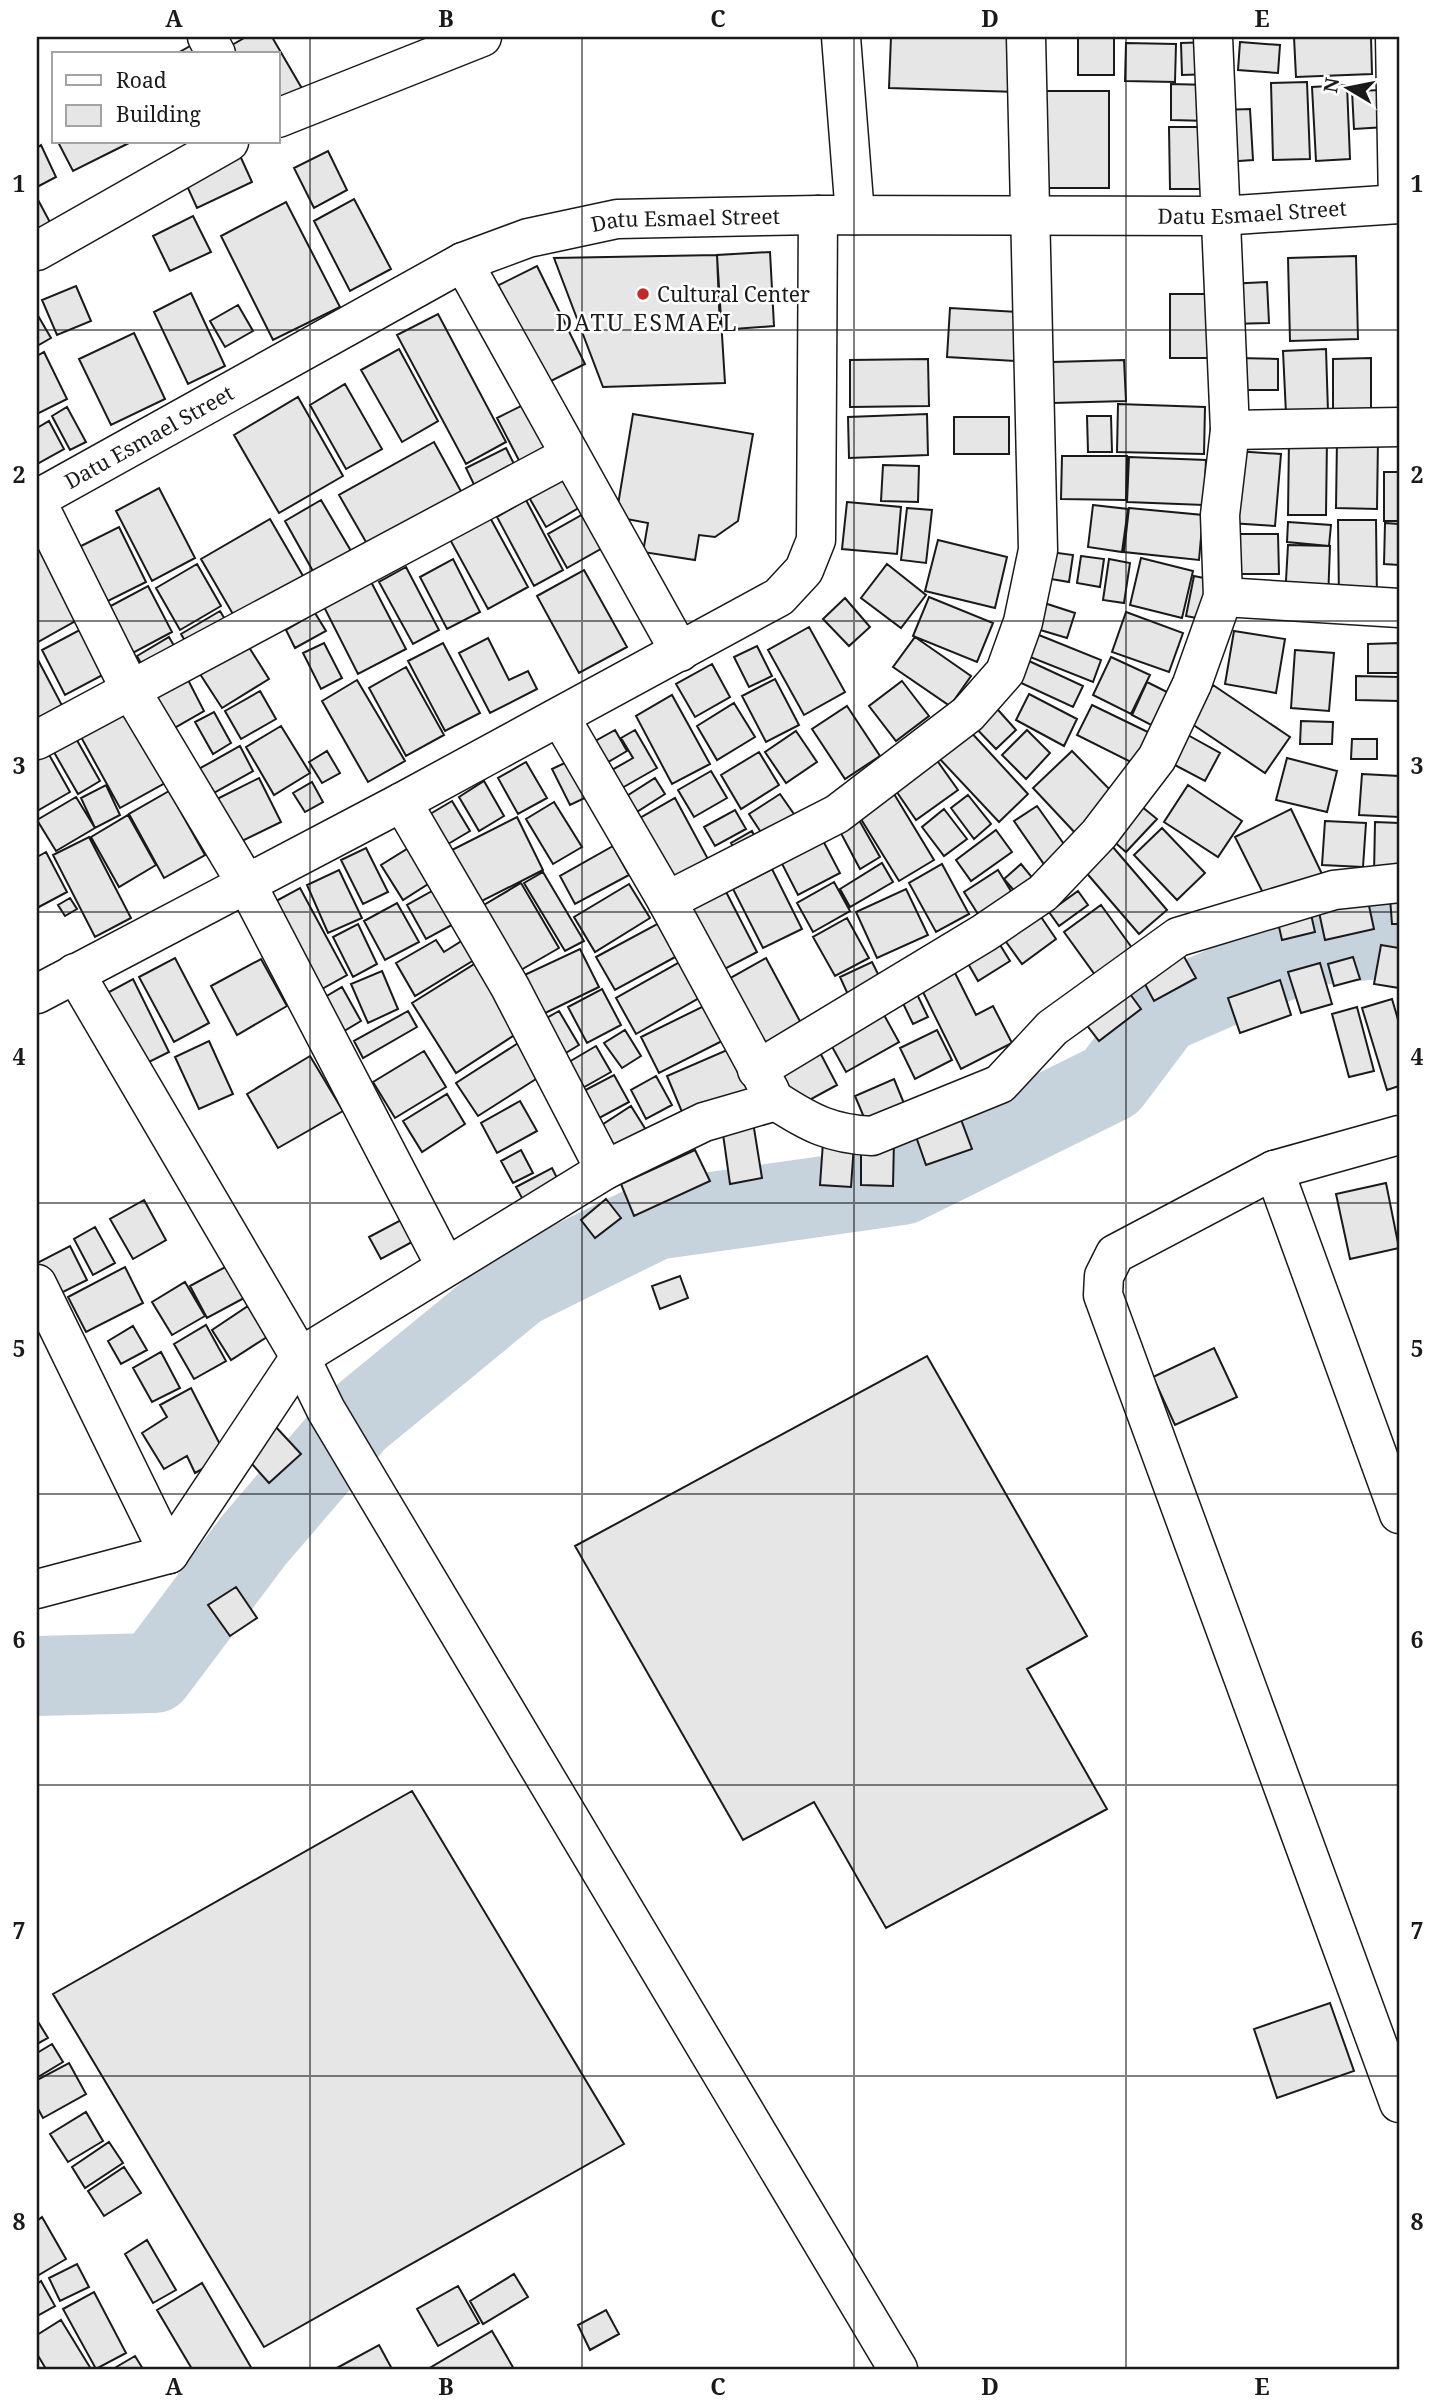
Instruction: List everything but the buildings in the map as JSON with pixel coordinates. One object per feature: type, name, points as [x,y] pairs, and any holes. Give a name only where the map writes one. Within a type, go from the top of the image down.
[{"type":"street","points":[[280,117],[482,37]]},
{"type":"street","points":[[37,994],[680,652],[779,597],[804,570],[816,540],[837,215],[841,37]]},
{"type":"street","points":[[667,901],[837,814],[968,714],[1005,672],[1023,622],[1038,550],[1028,216],[1026,37]]},
{"type":"street","points":[[37,1589],[169,1554],[300,1357],[605,1170],[704,1122],[766,1085],[1044,893],[1100,834],[1157,758],[1192,684],[1223,597],[1220,515],[1230,430],[1213,37]]},
{"type":"street","points":[[1395,37],[1399,204]]},
{"type":"street","points":[[37,251],[225,144]]},
{"type":"street","name":"Datu Esmael Street","points":[[37,500],[463,262],[528,238],[617,219],[837,215],[1220,216],[1399,204]]},
{"type":"street","points":[[463,262],[680,652]]},
{"type":"street","points":[[1230,430],[1399,426]]},
{"type":"street","points":[[37,740],[570,455]]},
{"type":"street","points":[[37,500],[130,689],[246,883],[446,1267]]},
{"type":"street","points":[[1223,597],[1399,608]]},
{"type":"street","points":[[561,717],[667,901],[766,1085],[817,1127],[851,1135],[872,1136],[1000,1084],[1052,1028],[1178,937],[1334,890],[1399,883]]},
{"type":"street","points":[[402,802],[510,988],[605,1170]]},
{"type":"street","points":[[75,973],[300,1357],[326,1410],[898,2369]]},
{"type":"street","points":[[1399,1135],[1274,1170],[1115,1254],[1104,1276],[1103,1295],[1399,2103]]},
{"type":"street","points":[[1274,1170],[1399,1514]]},
{"type":"street","points":[[37,1284],[169,1554]]},
{"type":"waterway","points":[[37,1676],[154,1673],[254,1540],[357,1420],[519,1287],[655,1220],[902,1185],[1111,1082],[1163,1013],[1318,945],[1399,937]]},
{"type":"place","name":"Cultural Center","points":[[643,294]]},
{"type":"district","name":"DATU ESMAEL","points":[[647,322]]}]
